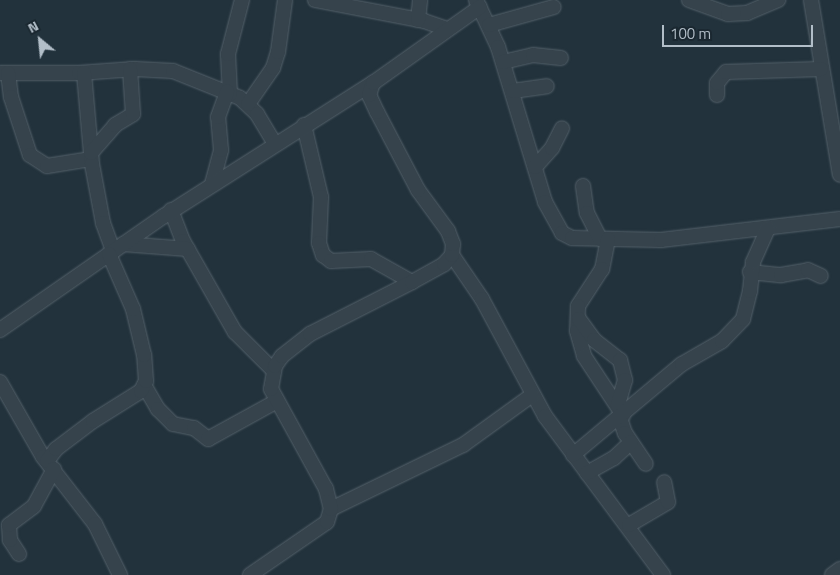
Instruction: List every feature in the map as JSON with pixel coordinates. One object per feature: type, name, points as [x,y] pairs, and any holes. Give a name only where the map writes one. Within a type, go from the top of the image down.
[{"type":"street","points":[[212,184],[221,150],[218,117],[228,93],[228,54],[242,0]]},
{"type":"street","points":[[248,104],[273,68],[278,52],[285,0]]},
{"type":"street","points":[[318,0],[418,20],[447,29]]},
{"type":"street","points":[[418,20],[420,0]]},
{"type":"street","points":[[689,0],[728,14],[747,13],[778,0]]},
{"type":"street","points":[[811,0],[821,69],[834,105],[840,175]]},
{"type":"street","points":[[0,330],[171,210],[304,124],[373,83],[447,29],[478,3],[489,24],[513,91],[545,202],[562,233],[572,238],[661,240],[840,219]]},
{"type":"street","points":[[489,24],[554,7]]},
{"type":"street","points":[[503,62],[534,55],[560,58]]},
{"type":"street","points":[[130,69],[134,114],[115,125],[91,156],[47,166],[30,155],[4,73],[84,72],[130,69],[174,72],[228,93],[248,104],[275,144]]},
{"type":"street","points":[[717,95],[717,83],[726,72],[821,69]]},
{"type":"street","points":[[84,72],[91,156],[103,223],[115,250],[138,330],[144,355],[144,385],[158,409],[173,424],[199,430],[208,439],[277,401]]},
{"type":"street","points":[[250,575],[327,522],[331,509],[326,489],[271,389],[274,371],[282,356],[310,334],[412,282],[444,264],[452,255],[453,244],[448,231],[418,190],[369,95],[373,83]]},
{"type":"street","points":[[513,91],[547,86]]},
{"type":"street","points":[[304,124],[321,197],[319,243],[323,255],[331,261],[371,259],[412,282]]},
{"type":"street","points":[[535,167],[552,148],[562,128]]},
{"type":"street","points":[[583,186],[587,213],[604,239],[602,269],[578,306],[579,319],[577,331],[584,356],[621,413],[631,442],[646,464]]},
{"type":"street","points":[[171,210],[188,249],[235,332],[274,371]]},
{"type":"street","points":[[573,455],[621,413],[689,359],[722,341],[743,319],[750,291],[750,272],[768,228]]},
{"type":"street","points":[[115,250],[188,249]]},
{"type":"street","points":[[452,255],[482,299],[532,395],[573,455],[629,526],[663,575]]},
{"type":"street","points":[[750,272],[782,275],[808,270],[821,276]]},
{"type":"street","points":[[579,319],[594,340],[620,360],[625,380],[621,413]]},
{"type":"street","points":[[0,382],[50,465],[96,524],[120,575]]},
{"type":"street","points":[[19,554],[10,540],[9,525],[34,506],[56,450],[144,385]]},
{"type":"street","points":[[331,509],[455,450],[493,426],[532,395]]},
{"type":"street","points":[[588,473],[614,458],[631,442]]},
{"type":"street","points":[[629,526],[668,502],[664,482]]},
{"type":"street","points":[[832,575],[840,569]]}]
